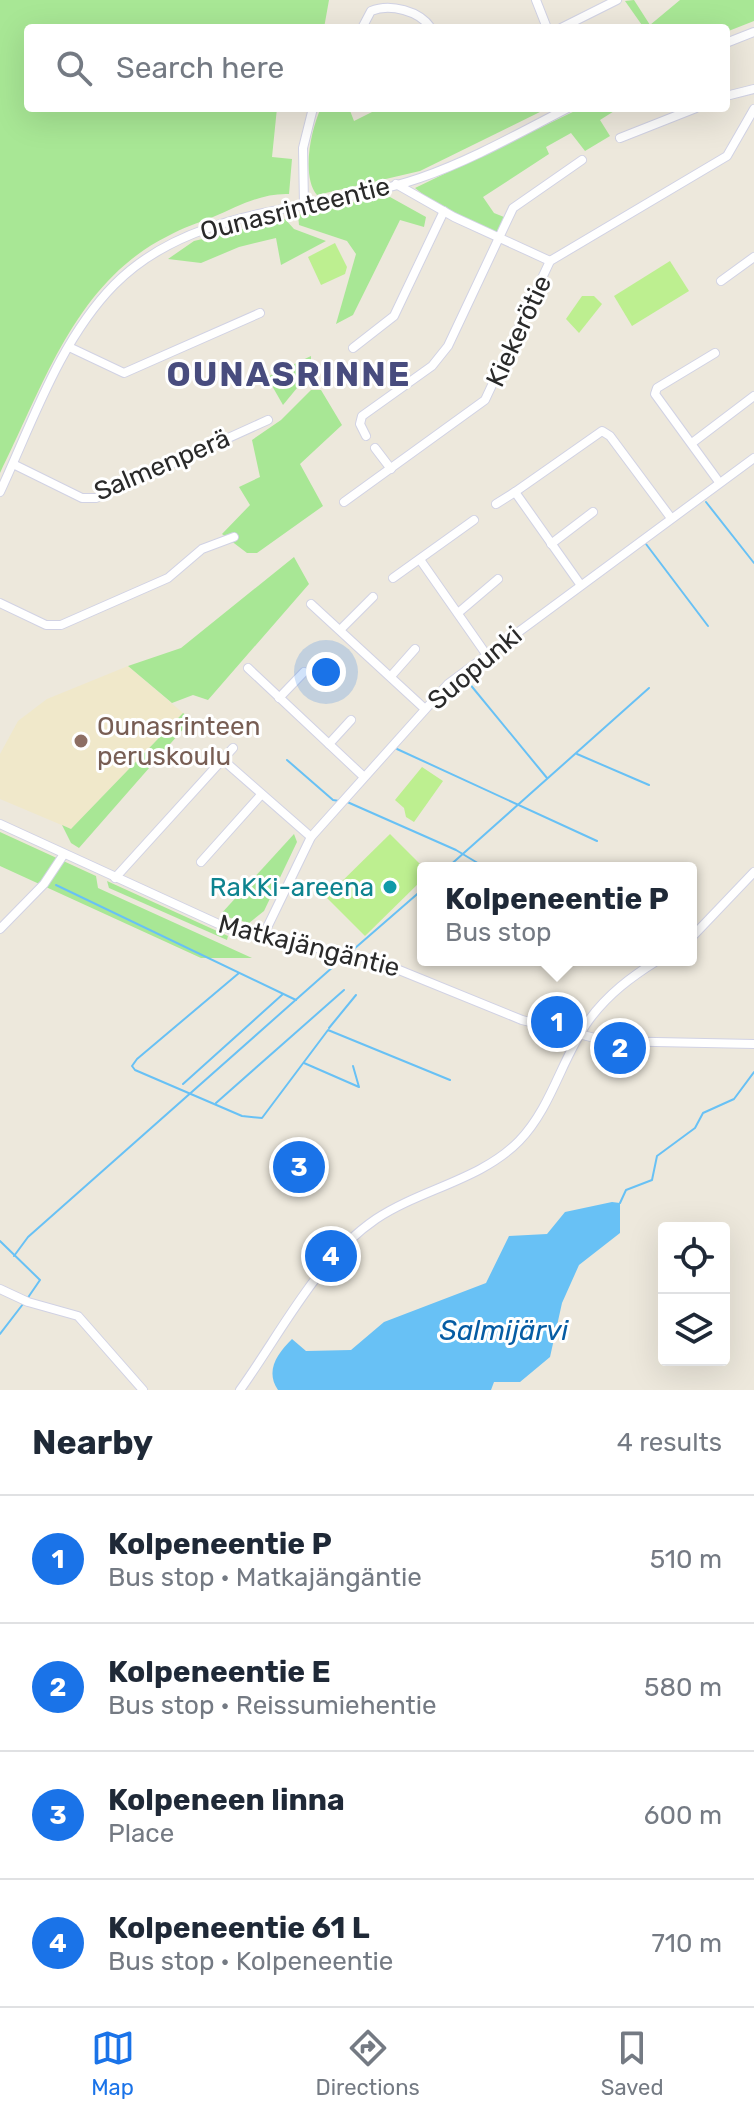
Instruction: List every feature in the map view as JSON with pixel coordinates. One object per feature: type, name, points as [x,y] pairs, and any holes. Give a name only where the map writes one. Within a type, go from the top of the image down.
[{"type":"street","points":[[536,0],[545,24]]},
{"type":"street","points":[[569,24],[617,0]]},
{"type":"street","points":[[364,24],[371,11],[385,8],[420,17],[427,24]]},
{"type":"street","points":[[730,41],[754,32]]},
{"type":"street","points":[[730,95],[754,89]]},
{"type":"street","name":"Kiekerötie","points":[[344,502],[489,395],[550,261],[727,156],[754,109]]},
{"type":"street","points":[[304,205],[303,148],[312,112]]},
{"type":"street","name":"Ounasrinteentie","points":[[0,492],[69,347],[87,317],[115,284],[166,246],[222,223],[396,184],[482,153],[560,112]]},
{"type":"street","points":[[620,138],[686,112]]},
{"type":"street","points":[[366,436],[360,424],[362,416],[432,366],[448,346],[517,205],[582,160]]},
{"type":"street","points":[[396,184],[444,211],[550,261]]},
{"type":"street","points":[[353,348],[394,316],[444,211]]},
{"type":"street","points":[[721,281],[754,257]]},
{"type":"street","points":[[69,347],[124,373],[260,313]]},
{"type":"street","points":[[715,353],[655,391],[719,482]]},
{"type":"street","points":[[692,443],[754,396]]},
{"type":"street","name":"Salmenperä","points":[[13,464],[82,498],[96,498],[268,420]]},
{"type":"street","points":[[496,504],[602,431],[610,436],[671,518]]},
{"type":"street","points":[[375,448],[391,469]]},
{"type":"street","name":"Suopunki","points":[[262,938],[311,837],[448,684],[754,458]]},
{"type":"street","points":[[515,492],[580,584]]},
{"type":"street","points":[[551,544],[593,512]]},
{"type":"street","points":[[393,578],[421,561],[474,520]]},
{"type":"street","points":[[0,603],[46,625],[61,625],[168,578],[202,549],[234,537]]},
{"type":"street","points":[[421,561],[486,654]]},
{"type":"street","points":[[458,613],[498,579]]},
{"type":"street","points":[[340,630],[373,597]]},
{"type":"street","points":[[311,604],[392,675],[425,709]]},
{"type":"street","points":[[392,675],[415,649]]},
{"type":"street","points":[[248,668],[363,776]]},
{"type":"street","points":[[279,698],[304,672]]},
{"type":"street","points":[[329,744],[351,720]]},
{"type":"street","points":[[115,878],[233,748]]},
{"type":"street","points":[[222,759],[260,796],[311,837]]},
{"type":"street","points":[[201,862],[260,796]]},
{"type":"street","name":"Matkajängäntie","points":[[0,824],[213,923],[262,938],[372,959],[405,969],[495,1010],[579,1036],[607,1041],[754,1044]]},
{"type":"street","points":[[0,929],[44,884],[64,854]]},
{"type":"street","points":[[697,932],[754,872]]},
{"type":"street","points":[[240,1390],[314,1284],[352,1237],[380,1216],[490,1164],[519,1142],[536,1119],[579,1036],[621,984],[649,966]]},
{"type":"street","points":[[0,1289],[78,1316],[143,1390]]},
{"type":"shaded area","name":"Ounasrinteen peruskoulu","points":[[128,666],[183,713],[71,829],[0,799],[0,754],[18,721],[47,699]]},
{"type":"green space","points":[[0,0],[329,0],[325,24],[24,24],[24,112],[277,112],[272,157],[292,159],[289,194],[250,201],[179,230],[136,256],[109,280],[65,340],[0,473]]},
{"type":"green space","points":[[634,0],[649,24],[641,24],[625,1]]},
{"type":"green space","points":[[680,0],[754,0],[754,21],[730,30],[730,24],[651,24]]},
{"type":"green space","points":[[320,112],[351,112],[354,121],[372,112],[540,112],[420,171],[317,195],[309,176],[309,152]]},
{"type":"green space","points":[[573,112],[613,112],[600,120],[610,136],[585,151],[571,133],[546,147],[549,154],[483,197],[494,213],[504,217],[497,233],[444,211],[415,188]]},
{"type":"green space","points":[[390,197],[426,217],[424,227],[400,220],[353,315],[336,324],[356,254],[347,241],[299,225],[298,215],[329,206]]},
{"type":"green space","points":[[285,219],[294,229],[326,241],[281,265],[276,238],[239,247],[201,263],[168,259],[194,241]]},
{"type":"green space","points":[[335,243],[347,267],[345,274],[321,285],[308,257]]},
{"type":"green space","points":[[670,261],[689,291],[632,326],[614,296]]},
{"type":"green space","points":[[582,296],[594,296],[602,304],[579,333],[566,319]]},
{"type":"green space","points":[[311,356],[311,371],[283,405],[267,377]]},
{"type":"green space","points":[[311,390],[321,390],[342,425],[300,464],[323,506],[257,553],[247,553],[222,534],[250,505],[239,487],[260,477],[252,440],[281,420]]},
{"type":"green space","points":[[294,557],[309,584],[208,700],[193,695],[172,703],[128,666],[181,648]]},
{"type":"green space","points":[[183,713],[192,719],[79,848],[71,843],[62,825],[71,829]]},
{"type":"green space","points":[[422,767],[443,781],[414,822],[406,817],[404,808],[395,800]]},
{"type":"green space","points":[[0,832],[96,876],[98,888],[252,958],[201,958],[0,866]]},
{"type":"green space","points":[[294,834],[297,842],[264,911],[249,923],[220,915]]},
{"type":"green space","points":[[390,834],[418,862],[417,885],[365,936],[326,897]]},
{"type":"green space","points":[[107,881],[228,936],[227,940],[109,888]]},
{"type":"water","name":"Salmijärvi","points":[[620,1203],[620,1233],[579,1265],[562,1303],[550,1357],[520,1382],[494,1382],[491,1390],[278,1390],[274,1383],[274,1363],[292,1339],[306,1351],[351,1350],[384,1322],[486,1283],[509,1236],[547,1234],[565,1212]]},
{"type":"waterway","points":[[706,502],[754,563]]},
{"type":"waterway","points":[[646,544],[708,626]]},
{"type":"waterway","points":[[464,677],[547,778]]},
{"type":"waterway","points":[[454,862],[649,688]]},
{"type":"waterway","points":[[397,749],[597,841]]},
{"type":"waterway","points":[[577,754],[649,785]]},
{"type":"waterway","points":[[287,760],[333,800],[339,801]]},
{"type":"waterway","points":[[345,801],[456,850],[476,862]]},
{"type":"waterway","points":[[56,885],[296,1000]]},
{"type":"waterway","points":[[354,949],[417,894]]},
{"type":"waterway","points":[[14,1256],[28,1237],[343,958]]},
{"type":"waterway","points":[[239,973],[137,1059],[132,1066],[135,1070],[242,1116],[262,1118],[328,1030],[450,1080]]},
{"type":"waterway","points":[[216,1103],[344,990]]},
{"type":"waterway","points":[[183,1084],[283,994]]},
{"type":"waterway","points":[[329,1028],[356,995]]},
{"type":"waterway","points":[[304,1063],[359,1087],[353,1066]]},
{"type":"waterway","points":[[620,1203],[626,1190],[652,1180],[657,1156],[695,1128],[703,1113],[734,1099],[754,1072]]},
{"type":"waterway","points":[[0,1241],[40,1280],[27,1299]]},
{"type":"waterway","points":[[0,1334],[23,1304]]},
{"type":"place","name":"Ounasrinteen peruskoulu","points":[[81,741]]},
{"type":"place","name":"RaKKi-areena","points":[[390,887]]},
{"type":"place","name":"Kolpeneentie P","points":[[557,1022]]},
{"type":"place","name":"Kolpeneentie E","points":[[620,1048]]},
{"type":"place","name":"Kolpeneen linna","points":[[299,1167]]},
{"type":"place","name":"Kolpeneentie 61 L","points":[[331,1256]]},
{"type":"district","name":"OUNASRINNE","points":[[289,374]]}]
